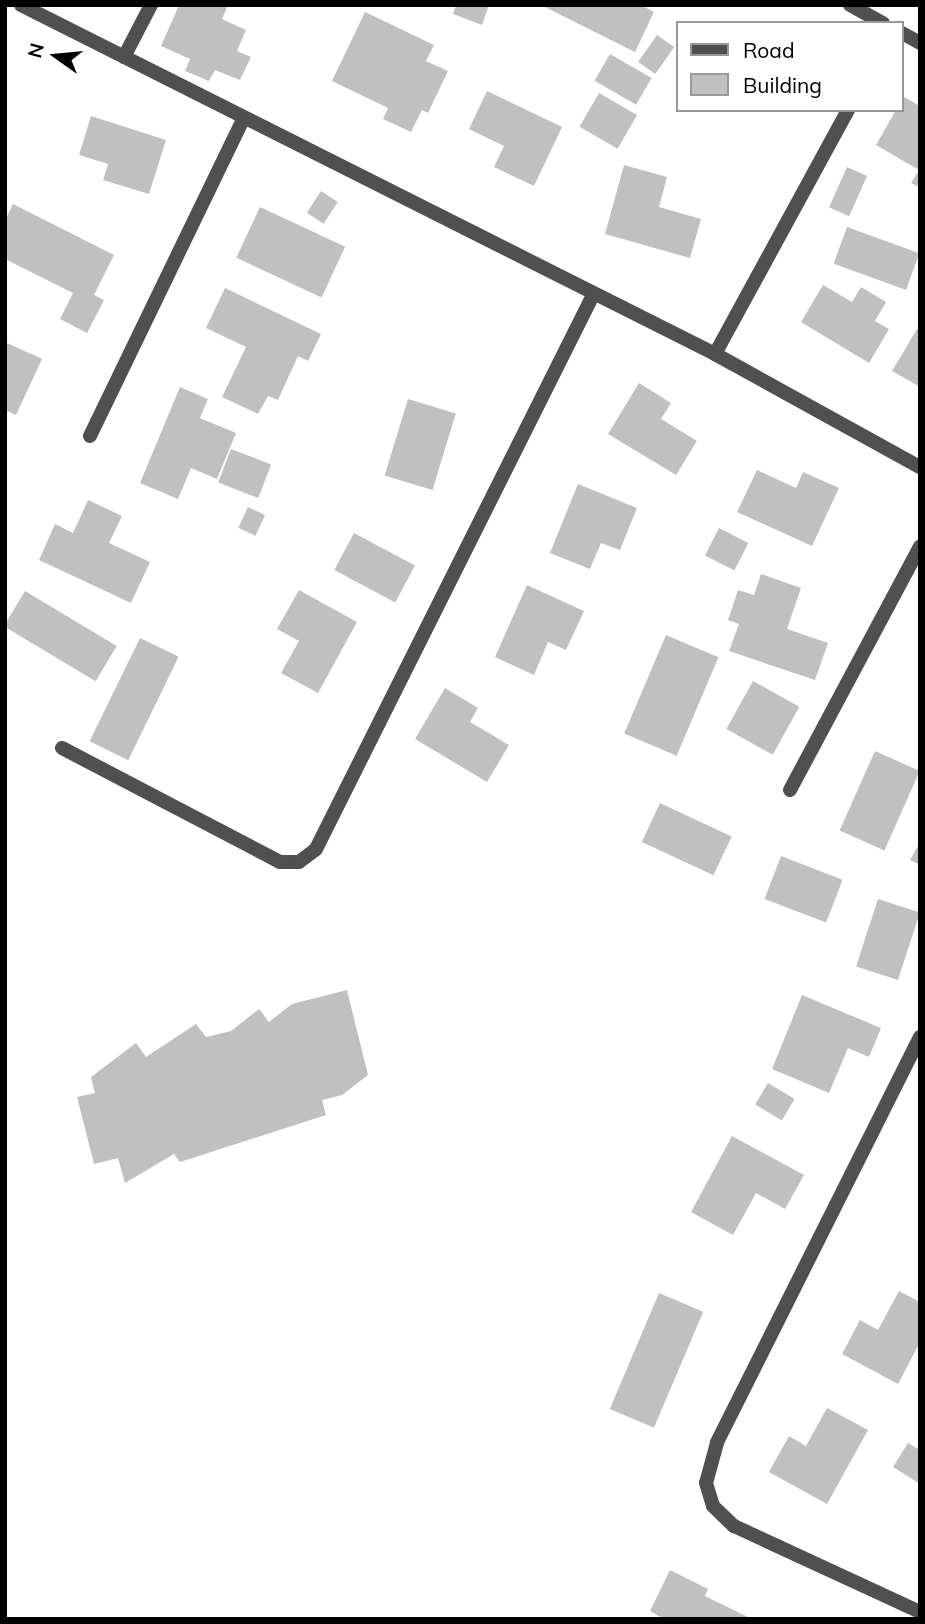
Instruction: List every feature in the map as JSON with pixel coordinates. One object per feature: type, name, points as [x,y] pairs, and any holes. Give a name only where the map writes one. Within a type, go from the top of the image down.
[{"type":"street","points":[[21,5],[592,297],[715,355],[920,467]]},
{"type":"street","points":[[124,57],[151,5]]},
{"type":"street","points":[[850,5],[879,21]]},
{"type":"street","points":[[904,34],[920,43]]},
{"type":"street","points":[[715,355],[847,112]]},
{"type":"street","points":[[90,436],[243,120]]},
{"type":"street","points":[[62,748],[280,862],[299,862],[316,849],[592,297]]},
{"type":"street","points":[[790,790],[920,547]]},
{"type":"street","points":[[920,1037],[717,1443],[706,1483],[713,1506],[734,1526],[920,1612]]},
{"type":"building","points":[[179,5],[228,5],[222,19],[246,30],[237,51],[251,57],[240,80],[215,70],[209,81],[185,71],[190,59],[161,46]]},
{"type":"building","points":[[456,5],[489,5],[482,25],[453,14]]},
{"type":"building","points":[[541,5],[641,5],[654,12],[635,52]]},
{"type":"building","points":[[365,12],[434,45],[426,61],[448,71],[428,113],[422,110],[411,132],[383,119],[388,108],[332,81]]},
{"type":"building","points":[[657,35],[674,47],[655,74],[638,62]]},
{"type":"building","points":[[610,54],[652,78],[636,105],[594,81]]},
{"type":"building","points":[[487,91],[562,127],[534,186],[494,167],[504,146],[469,129]]},
{"type":"building","points":[[599,93],[637,115],[618,149],[580,127]]},
{"type":"building","points":[[904,97],[920,106],[920,188],[911,183],[919,170],[876,145],[895,112],[904,112]]},
{"type":"building","points":[[91,116],[166,140],[149,194],[103,180],[108,164],[79,155]]},
{"type":"building","points":[[624,165],[667,177],[659,207],[701,219],[690,258],[605,234]]},
{"type":"building","points":[[847,167],[867,176],[849,216],[829,207]]},
{"type":"building","points":[[321,191],[338,202],[324,224],[307,213]]},
{"type":"building","points":[[13,204],[114,255],[94,295],[104,300],[87,333],[60,319],[73,293],[5,259],[5,220]]},
{"type":"building","points":[[260,207],[345,247],[322,297],[236,258]]},
{"type":"building","points":[[847,227],[919,253],[906,290],[834,264]]},
{"type":"building","points":[[823,285],[852,302],[861,287],[886,302],[875,321],[889,329],[869,363],[801,322]]},
{"type":"building","points":[[225,288],[321,334],[308,361],[298,356],[278,400],[268,396],[258,414],[222,397],[246,347],[206,328]]},
{"type":"building","points":[[917,329],[920,330],[920,387],[892,371]]},
{"type":"building","points":[[5,342],[42,359],[16,415],[5,410]]},
{"type":"building","points":[[639,383],[671,403],[661,419],[697,441],[676,475],[608,434]]},
{"type":"building","points":[[180,387],[208,399],[200,418],[236,433],[217,479],[191,468],[178,499],[140,483]]},
{"type":"building","points":[[408,399],[456,414],[432,490],[385,476]]},
{"type":"building","points":[[231,449],[271,464],[258,498],[218,483]]},
{"type":"building","points":[[757,470],[796,488],[803,472],[839,488],[812,546],[737,512]]},
{"type":"building","points":[[578,484],[637,508],[620,550],[601,543],[590,569],[550,553]]},
{"type":"building","points":[[88,500],[122,516],[109,543],[150,562],[131,603],[39,560],[55,524],[73,533]]},
{"type":"building","points":[[248,507],[265,515],[255,536],[238,528]]},
{"type":"building","points":[[719,528],[748,543],[734,571],[705,556]]},
{"type":"building","points":[[354,533],[415,565],[395,602],[334,570]]},
{"type":"building","points":[[761,574],[801,588],[787,629],[828,643],[815,680],[729,651],[739,624],[728,620],[738,590],[754,595]]},
{"type":"building","points":[[527,585],[584,611],[566,650],[548,642],[534,675],[495,657]]},
{"type":"building","points":[[299,590],[357,622],[318,693],[281,673],[299,641],[277,629]]},
{"type":"building","points":[[25,591],[117,646],[96,681],[5,627]]},
{"type":"building","points":[[666,635],[718,657],[677,756],[624,733]]},
{"type":"building","points":[[140,638],[179,657],[128,760],[90,741]]},
{"type":"building","points":[[753,681],[799,707],[773,755],[726,729]]},
{"type":"building","points":[[445,688],[478,708],[470,722],[509,745],[487,782],[415,739]]},
{"type":"building","points":[[875,751],[920,771],[884,850],[840,830]]},
{"type":"building","points":[[660,803],[732,836],[713,875],[642,842]]},
{"type":"building","points":[[920,842],[920,865],[910,860]]},
{"type":"building","points":[[781,856],[843,880],[826,923],[765,899]]},
{"type":"building","points":[[878,899],[920,913],[898,980],[856,967]]},
{"type":"building","points":[[347,990],[368,1075],[342,1095],[322,1100],[326,1115],[180,1162],[174,1154],[125,1183],[118,1158],[94,1164],[77,1097],[95,1093],[91,1077],[136,1043],[146,1057],[196,1024],[206,1037],[231,1031],[259,1009],[269,1022],[292,1004]]},
{"type":"building","points":[[802,995],[881,1028],[869,1057],[848,1048],[829,1093],[772,1069]]},
{"type":"building","points":[[768,1083],[795,1099],[782,1120],[755,1104]]},
{"type":"building","points":[[732,1136],[804,1175],[785,1209],[756,1193],[733,1235],[691,1212]]},
{"type":"building","points":[[899,1291],[920,1302],[920,1342],[898,1384],[842,1354],[860,1320],[878,1330]]},
{"type":"building","points":[[659,1293],[703,1312],[654,1428],[610,1409]]},
{"type":"building","points":[[827,1408],[868,1430],[827,1504],[769,1472],[789,1436],[806,1446]]},
{"type":"building","points":[[908,1443],[920,1450],[920,1484],[893,1467]]},
{"type":"building","points":[[670,1570],[708,1589],[705,1596],[752,1619],[664,1619],[650,1611]]}]
